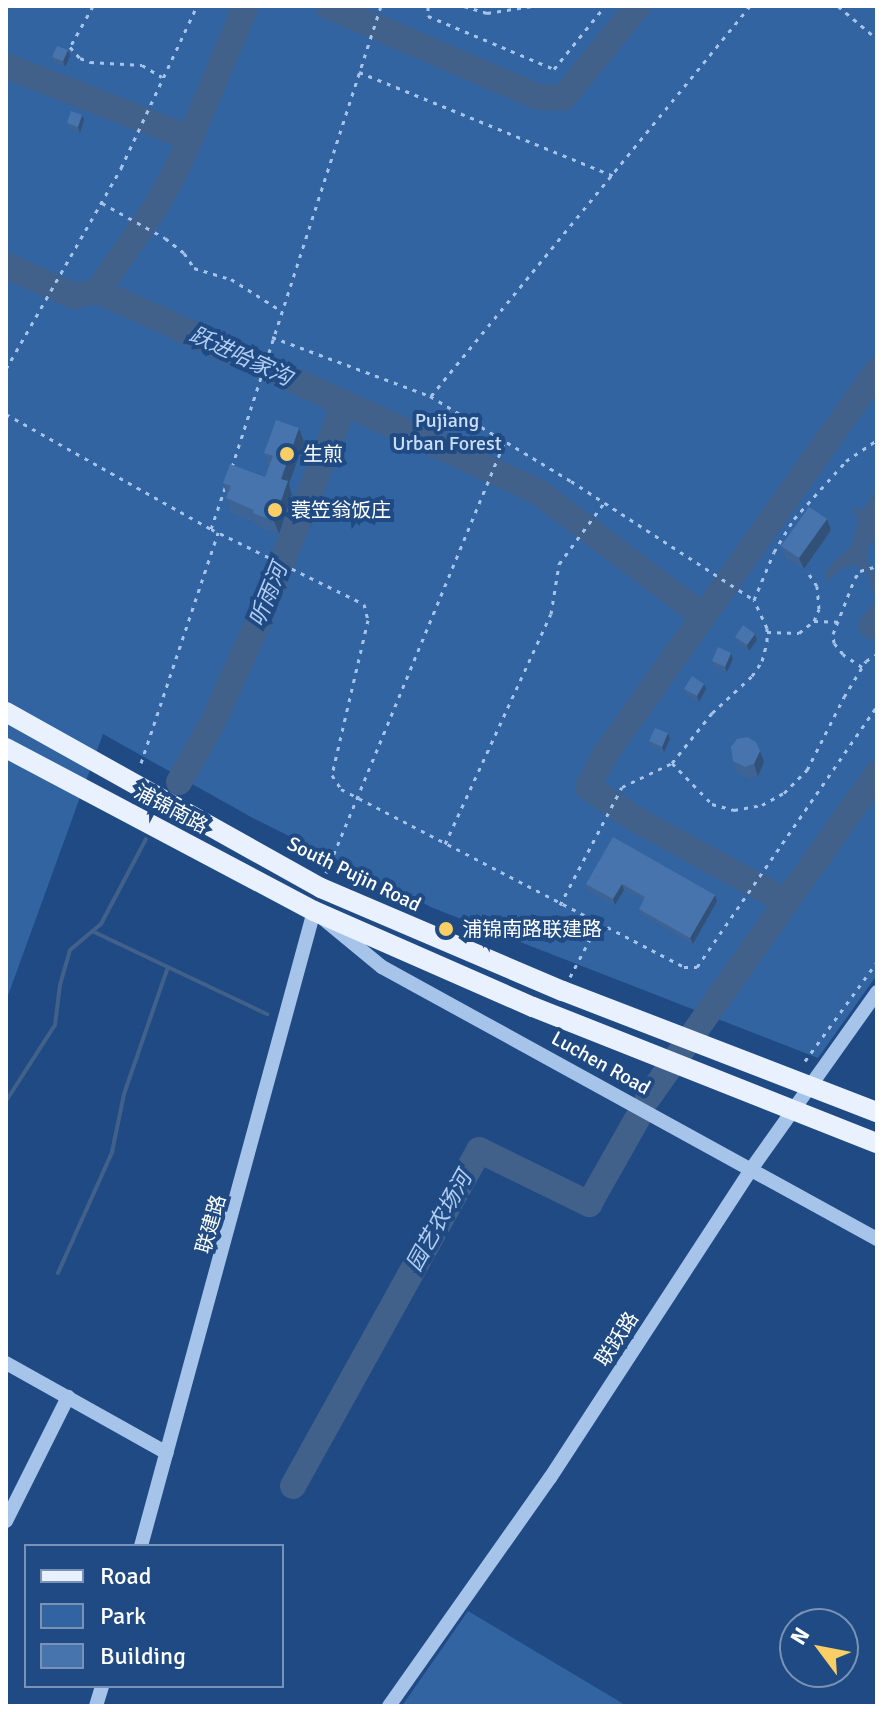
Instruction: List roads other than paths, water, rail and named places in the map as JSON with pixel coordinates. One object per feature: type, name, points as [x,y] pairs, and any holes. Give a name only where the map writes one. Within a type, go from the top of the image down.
[{"type":"main road","name":"South Pujin Road","points":[[6,712],[321,888],[563,991],[877,1112]]},
{"type":"main road","name":"浦锦南路","points":[[6,748],[314,911]]},
{"type":"main road","points":[[314,911],[533,1007],[877,1143]]},
{"type":"street","name":"Luchen Road","points":[[314,911],[382,967],[877,1239]]},
{"type":"street","name":"联建路","points":[[142,1544],[314,911]]},
{"type":"street","name":"联跃路","points":[[389,1706],[550,1478],[752,1168],[877,992]]},
{"type":"street","points":[[6,1363],[167,1453]]},
{"type":"street","points":[[6,1521],[68,1397]]},
{"type":"waterway","name":"跃进哈家沟","points":[[246,6],[180,162],[157,205],[98,291],[537,491],[703,616]]},
{"type":"waterway","points":[[328,6],[538,97],[563,98],[638,6]]},
{"type":"waterway","name":"跃进哈家沟","points":[[6,66],[190,138]]},
{"type":"waterway","points":[[6,265],[73,296],[98,291]]},
{"type":"waterway","points":[[785,901],[635,819],[588,787],[607,752],[877,371]]},
{"type":"waterway","name":"听雨河","points":[[179,782],[212,724],[257,625],[337,424],[342,402]]},
{"type":"waterway","name":"园艺农场河","points":[[648,1098],[877,773]]},
{"type":"waterway","name":"听雨河","points":[[6,1101],[55,1025],[60,985],[70,950],[101,924],[146,839]]},
{"type":"waterway","points":[[92,931],[267,1014]]},
{"type":"waterway","points":[[58,1273],[112,1152],[124,1094],[168,967]]},
{"type":"waterway","name":"园艺农场河","points":[[293,1486],[479,1150],[589,1204],[637,1119]]},
{"type":"place","name":"生煎","points":[[287,454]]},
{"type":"place","name":"蓑笠翁饭庄","points":[[275,510]]},
{"type":"place","name":"浦锦南路联建路","points":[[446,929]]},
{"type":"park label","name":"Pujiang Urban Forest","points":[[447,432]]}]
